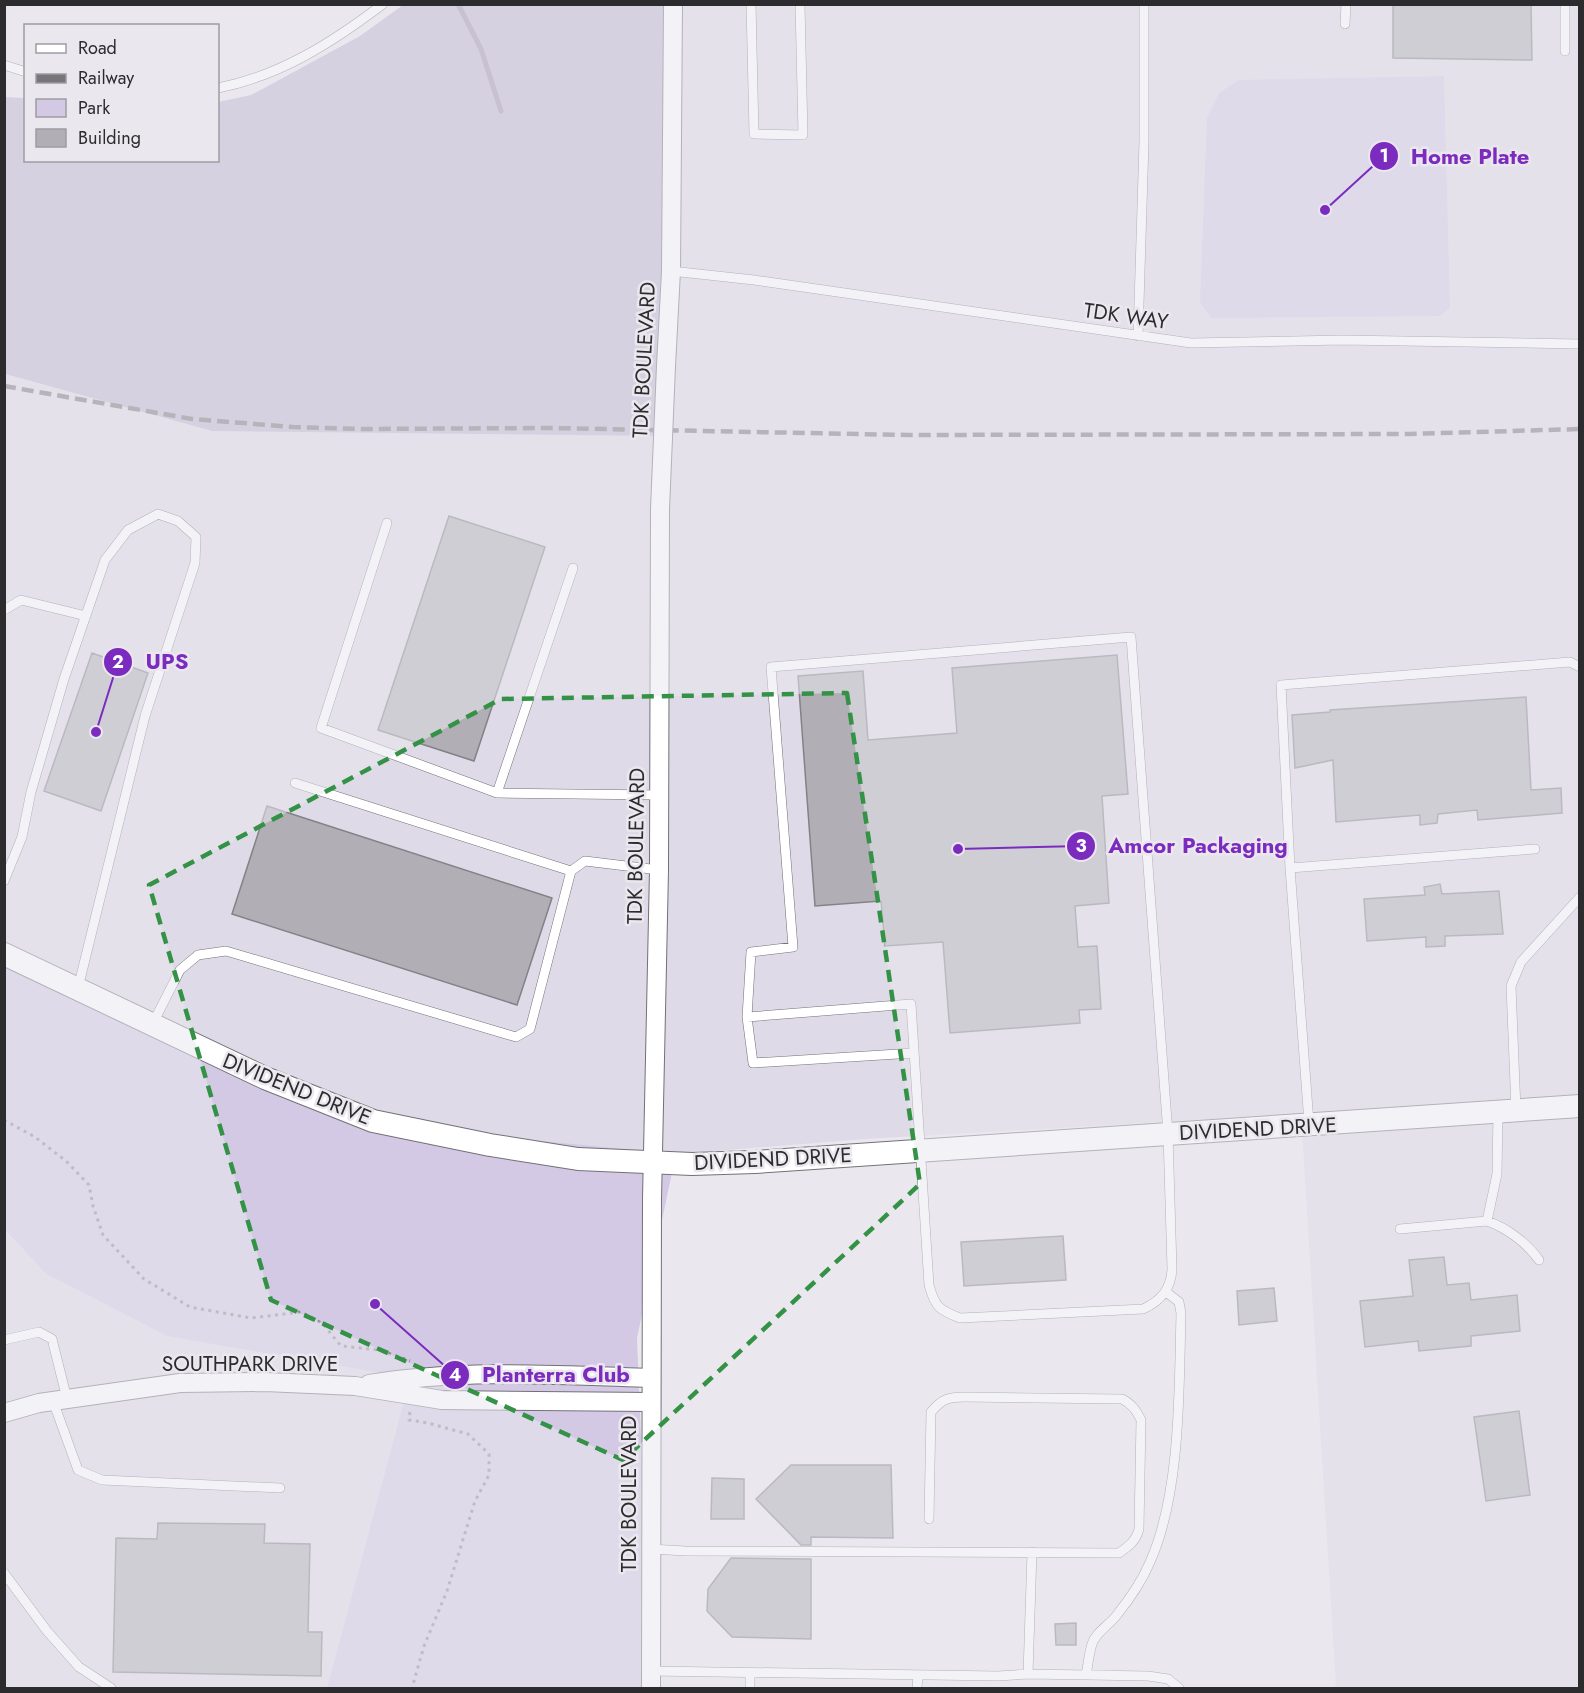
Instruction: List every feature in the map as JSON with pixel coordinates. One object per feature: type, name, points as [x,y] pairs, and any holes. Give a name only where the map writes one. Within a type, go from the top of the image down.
[{"type":"street","name":"TDK BOULEVARD","points":[[651,1680],[652,1162],[659,870],[660,509],[671,271],[673,4]]},
{"type":"street","name":"DIVIDEND DRIVE","points":[[4,954],[265,1078],[373,1121],[490,1145],[578,1159],[692,1164],[755,1162],[1580,1106]]},
{"type":"street","name":"SOUTHPARK DRIVE","points":[[4,1413],[60,1400],[180,1383],[265,1382],[411,1386],[533,1375],[651,1378]]},
{"type":"street","name":"SOUTHPARK DRIVE","points":[[411,1386],[442,1400],[651,1402]]},
{"type":"lane","points":[[219,88],[262,76],[313,52],[383,4]]},
{"type":"lane","points":[[751,4],[754,134],[803,135],[800,4]]},
{"type":"lane","points":[[1138,336],[1144,142],[1144,4]]},
{"type":"lane","points":[[1345,24],[1346,4]]},
{"type":"lane","points":[[1565,4],[1565,51]]},
{"type":"lane","points":[[4,65],[24,71]]},
{"type":"lane","name":"TDK WAY","points":[[671,271],[754,280],[1191,344],[1342,340],[1580,344]]},
{"type":"lane","points":[[4,881],[22,837],[31,792],[64,678],[105,560],[128,530],[158,514],[178,520],[196,537],[195,563],[145,716],[78,988]]},
{"type":"lane","points":[[387,523],[321,728],[497,793],[659,795]]},
{"type":"lane","points":[[497,793],[573,568]]},
{"type":"lane","points":[[4,610],[21,600],[86,616]]},
{"type":"lane","points":[[747,1017],[911,1004],[929,1285],[938,1307],[945,1312],[960,1317],[1143,1309],[1153,1304],[1166,1292],[1171,1282],[1172,1269],[1168,1134],[1131,636],[771,667],[793,947],[751,952],[747,1017],[753,1063],[914,1053]]},
{"type":"lane","points":[[1309,1126],[1290,868],[1281,685],[1570,662],[1580,667]]},
{"type":"lane","points":[[296,783],[571,871]]},
{"type":"lane","points":[[1290,868],[1535,849]]},
{"type":"lane","points":[[152,1024],[180,970],[198,955],[226,951],[516,1037],[530,1029],[571,871],[585,861],[659,870]]},
{"type":"lane","points":[[1487,1221],[1507,1112],[1511,986],[1521,962],[1580,897]]},
{"type":"lane","points":[[1400,1229],[1487,1221],[1498,1225],[1519,1239],[1539,1260]]},
{"type":"lane","points":[[1086,1675],[1092,1642],[1116,1616],[1136,1588],[1150,1562],[1164,1518],[1172,1475],[1179,1398],[1181,1313],[1179,1302],[1166,1292]]},
{"type":"lane","points":[[4,1340],[39,1332],[52,1339],[60,1400],[78,1470],[102,1480],[280,1488]]},
{"type":"lane","points":[[651,1549],[1119,1553],[1130,1546],[1137,1537],[1139,1529],[1141,1420],[1131,1404],[1122,1400],[953,1397],[940,1401],[931,1413],[929,1520]]},
{"type":"lane","points":[[1028,1674],[1032,1552]]},
{"type":"lane","points":[[4,1573],[47,1631],[78,1667],[111,1689]]},
{"type":"lane","points":[[651,1680],[750,1673],[1148,1676],[1168,1679],[1179,1689]]},
{"type":"lane","points":[[750,1673],[750,1689]]},
{"type":"lane","points":[[917,1689],[918,1675]]},
{"type":"path","points":[[4,1120],[35,1137],[66,1161],[89,1185],[93,1206],[103,1235],[144,1279],[190,1307],[252,1318],[301,1312],[323,1324],[341,1346],[379,1350],[411,1362],[409,1420],[468,1434],[489,1454],[489,1475],[475,1501],[447,1591],[424,1646],[412,1689]]},
{"type":"highlighted area","points":[[847,693],[920,1184],[623,1460],[271,1300],[149,885],[501,699]]},
{"type":"shaded area","points":[[403,5],[665,5],[663,436],[212,431],[5,374],[5,97],[24,98],[24,162],[219,162],[219,102],[251,95],[360,36]]},
{"type":"shaded area","points":[[665,5],[1579,5],[1579,1688],[1336,1688],[1301,1114],[866,1139],[676,1154],[392,1126],[5,958],[4,374],[212,431]]},
{"type":"shaded area","points":[[4,1230],[45,1273],[410,1377],[327,1688],[5,1688]]},
{"type":"green space","points":[[1444,76],[1450,308],[1440,316],[1211,318],[1200,302],[1207,118],[1219,93],[1239,80]]},
{"type":"green space","points":[[4,958],[392,1126],[676,1154],[637,1338],[650,1658],[649,1688],[327,1688],[410,1378],[167,1336],[45,1273],[5,1230]]},
{"type":"building","points":[[1393,4],[1531,4],[1532,60],[1393,58]]},
{"type":"building","points":[[449,516],[545,547],[474,761],[378,730]]},
{"type":"building","points":[[92,653],[148,673],[101,811],[44,791]]},
{"type":"building","points":[[1117,655],[1128,794],[1102,796],[1109,903],[1075,906],[1078,947],[1097,946],[1101,1009],[1079,1010],[1080,1023],[950,1033],[943,942],[885,946],[881,901],[815,906],[798,676],[863,671],[868,740],[957,733],[952,668]]},
{"type":"building","points":[[1526,697],[1531,790],[1561,788],[1562,813],[1478,820],[1477,810],[1438,814],[1437,823],[1420,825],[1420,815],[1336,822],[1333,760],[1295,768],[1292,715],[1330,712],[1330,710]]},
{"type":"building","points":[[267,806],[552,898],[517,1005],[232,914]]},
{"type":"building","points":[[1440,884],[1442,894],[1499,891],[1503,934],[1445,936],[1445,946],[1426,947],[1426,937],[1367,941],[1364,899],[1425,895],[1424,887]]},
{"type":"building","points":[[1063,1236],[1066,1280],[964,1286],[961,1242]]},
{"type":"building","points":[[1444,1257],[1447,1285],[1469,1283],[1471,1300],[1517,1295],[1520,1331],[1471,1336],[1471,1346],[1419,1351],[1418,1341],[1365,1347],[1360,1301],[1413,1296],[1409,1260]]},
{"type":"building","points":[[1274,1288],[1277,1321],[1239,1325],[1237,1291]]},
{"type":"building","points":[[1519,1411],[1530,1495],[1486,1501],[1474,1417]]},
{"type":"building","points":[[791,1465],[891,1465],[893,1538],[811,1537],[811,1545],[801,1545],[756,1499]]},
{"type":"building","points":[[712,1478],[744,1479],[744,1519],[711,1519]]},
{"type":"building","points":[[158,1523],[265,1524],[264,1543],[310,1544],[308,1632],[322,1632],[321,1676],[113,1672],[116,1538],[157,1539]]},
{"type":"building","points":[[731,1558],[811,1559],[811,1639],[732,1637],[707,1611],[708,1589]]},
{"type":"building","points":[[1076,1623],[1076,1645],[1056,1645],[1055,1624]]},
{"type":"waterway","points":[[458,4],[481,49],[501,111]]},
{"type":"railway","points":[[4,386],[192,419],[293,427],[361,429],[552,428],[908,435],[1409,434],[1580,429]]},
{"type":"place","name":"Home Plate","points":[[1325,210]]},
{"type":"place","name":"UPS","points":[[96,732]]},
{"type":"place","name":"Amcor Packaging","points":[[958,849]]},
{"type":"place","name":"Planterra Club","points":[[375,1304]]}]
